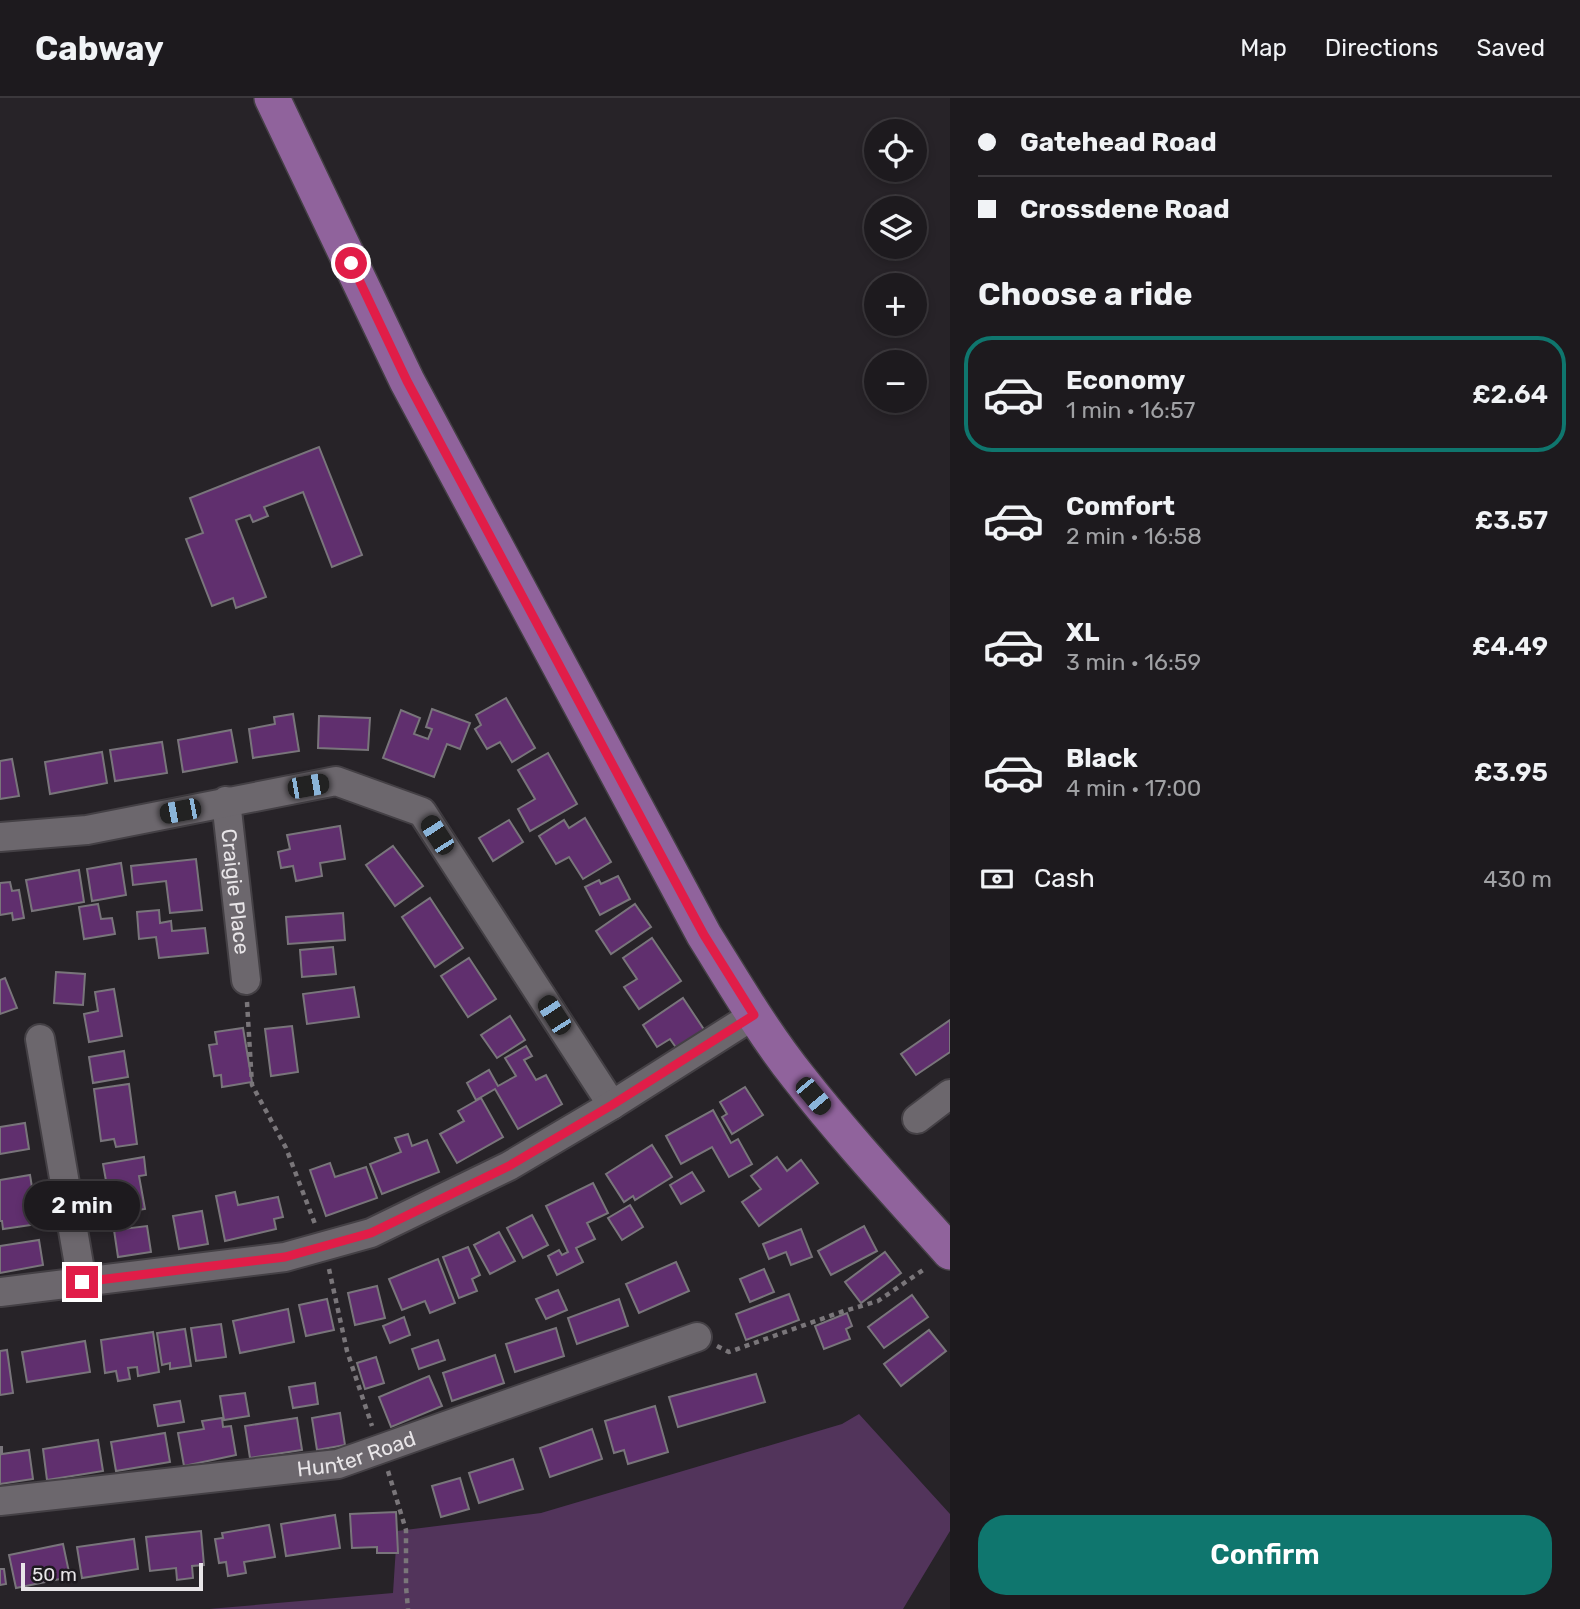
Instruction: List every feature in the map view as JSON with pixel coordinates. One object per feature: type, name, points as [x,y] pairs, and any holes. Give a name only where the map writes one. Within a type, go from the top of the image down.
[{"type":"main road","points":[[272,98],[407,381],[704,935],[754,1015],[805,1086],[950,1252]]},
{"type":"street","points":[[0,837],[87,830],[336,781],[422,812],[612,1105]]},
{"type":"street","name":"Craigie Place","points":[[226,801],[246,981]]},
{"type":"street","points":[[0,1292],[285,1257],[371,1233],[496,1172],[612,1105],[754,1015]]},
{"type":"street","points":[[40,1039],[82,1282]]},
{"type":"street","points":[[917,1119],[950,1094]]},
{"type":"street","name":"Hunter Road","points":[[0,1501],[338,1464],[697,1337]]},
{"type":"path","points":[[246,981],[252,1085],[286,1148],[324,1246],[347,1351],[406,1530],[408,1609]]},
{"type":"path","points":[[697,1337],[729,1352],[878,1301],[950,1252]]},
{"type":"shaded area","points":[[859,1414],[950,1514],[950,1531],[903,1609],[209,1609],[393,1593],[397,1531],[541,1513],[842,1424]]},
{"type":"building","points":[[319,447],[362,555],[332,567],[303,492],[264,507],[268,516],[253,522],[250,515],[236,520],[266,597],[236,608],[233,598],[212,606],[186,539],[203,533],[190,498]]},
{"type":"building","points":[[506,698],[535,748],[512,762],[500,742],[487,749],[475,729],[481,725],[476,715]]},
{"type":"building","points":[[432,709],[470,723],[460,749],[447,744],[434,777],[383,758],[401,710],[420,718],[414,734],[428,739],[432,729],[426,727]]},
{"type":"building","points":[[293,714],[299,751],[253,758],[249,729],[275,724],[274,717]]},
{"type":"building","points":[[319,716],[370,718],[368,750],[318,748]]},
{"type":"building","points":[[231,730],[237,762],[183,772],[178,740]]},
{"type":"building","points":[[162,742],[167,773],[115,781],[110,750]]},
{"type":"building","points":[[102,752],[107,783],[50,794],[45,762]]},
{"type":"building","points":[[548,753],[577,804],[530,831],[518,809],[535,799],[518,770]]},
{"type":"building","points":[[12,759],[19,796],[0,799],[0,761]]},
{"type":"building","points":[[585,818],[611,862],[583,879],[569,857],[556,864],[539,836],[564,820],[569,828]]},
{"type":"building","points":[[509,820],[523,842],[493,861],[479,838]]},
{"type":"building","points":[[340,826],[345,859],[320,863],[322,876],[296,881],[293,866],[281,868],[278,852],[290,849],[287,835]]},
{"type":"building","points":[[393,846],[423,886],[395,906],[366,865]]},
{"type":"building","points":[[196,859],[202,910],[170,913],[166,881],[133,885],[131,866]]},
{"type":"building","points":[[121,863],[126,895],[92,901],[87,869]]},
{"type":"building","points":[[79,870],[84,902],[32,911],[26,880]]},
{"type":"building","points":[[618,876],[630,899],[600,915],[585,887],[599,880],[601,884]]},
{"type":"building","points":[[10,882],[12,891],[19,890],[24,918],[13,920],[12,913],[0,915],[0,883]]},
{"type":"building","points":[[430,898],[463,948],[435,967],[402,917]]},
{"type":"building","points":[[98,904],[101,919],[112,918],[115,934],[84,939],[79,907]]},
{"type":"building","points":[[635,904],[651,927],[611,954],[596,931]]},
{"type":"building","points":[[159,910],[160,923],[171,921],[172,931],[205,928],[208,953],[159,958],[156,937],[139,939],[137,912]]},
{"type":"building","points":[[343,913],[345,940],[288,944],[286,917]]},
{"type":"building","points":[[652,938],[681,981],[639,1009],[624,987],[637,979],[623,958]]},
{"type":"building","points":[[333,947],[336,974],[302,977],[300,950]]},
{"type":"building","points":[[469,958],[496,999],[468,1017],[441,976]]},
{"type":"building","points":[[56,972],[85,974],[83,1005],[54,1003]]},
{"type":"building","points":[[5,978],[17,1008],[0,1014],[0,980]]},
{"type":"building","points":[[354,987],[359,1017],[307,1024],[303,994]]},
{"type":"building","points":[[114,989],[122,1036],[89,1042],[84,1014],[98,1011],[95,992]]},
{"type":"building","points":[[683,998],[705,1031],[677,1049],[670,1039],[657,1047],[643,1025]]},
{"type":"building","points":[[510,1016],[525,1040],[497,1058],[481,1035]]},
{"type":"building","points":[[950,1020],[950,1052],[916,1075],[901,1054]]},
{"type":"building","points":[[292,1026],[298,1072],[271,1076],[265,1029]]},
{"type":"building","points":[[243,1028],[252,1082],[222,1087],[221,1075],[214,1076],[209,1045],[217,1044],[215,1032]]},
{"type":"building","points":[[526,1046],[532,1056],[524,1060],[536,1080],[546,1075],[562,1104],[518,1129],[495,1089],[476,1100],[467,1083],[489,1070],[498,1086],[516,1076],[505,1058]]},
{"type":"building","points":[[124,1051],[128,1077],[93,1083],[89,1057]]},
{"type":"building","points":[[129,1084],[137,1144],[116,1147],[114,1139],[101,1141],[94,1089]]},
{"type":"building","points":[[745,1087],[763,1115],[732,1134],[722,1117],[727,1114],[720,1102]]},
{"type":"building","points":[[481,1098],[503,1137],[457,1163],[440,1134],[464,1121],[458,1111]]},
{"type":"building","points":[[713,1110],[731,1143],[738,1139],[752,1164],[729,1177],[712,1147],[681,1164],[666,1136]]},
{"type":"building","points":[[25,1123],[29,1149],[0,1154],[0,1127]]},
{"type":"building","points":[[408,1134],[412,1146],[427,1140],[439,1172],[382,1194],[370,1164],[401,1152],[395,1138]]},
{"type":"building","points":[[652,1145],[672,1177],[635,1200],[633,1196],[624,1202],[606,1174]]},
{"type":"building","points":[[144,1157],[146,1175],[139,1176],[145,1209],[112,1214],[103,1164]]},
{"type":"building","points":[[777,1157],[787,1171],[801,1160],[818,1183],[759,1226],[742,1202],[761,1189],[751,1176]]},
{"type":"building","points":[[330,1163],[335,1177],[366,1167],[377,1198],[326,1216],[310,1170]]},
{"type":"building","points":[[692,1172],[704,1191],[681,1204],[670,1185]]},
{"type":"building","points":[[30,1175],[38,1224],[3,1229],[0,1221],[0,1180]]},
{"type":"building","points":[[593,1183],[608,1213],[587,1223],[595,1239],[576,1248],[583,1262],[557,1275],[548,1256],[559,1250],[562,1255],[568,1252],[546,1206]]},
{"type":"building","points":[[235,1192],[238,1205],[278,1197],[283,1217],[274,1219],[276,1229],[225,1241],[216,1196]]},
{"type":"building","points":[[630,1205],[643,1227],[622,1240],[608,1218]]},
{"type":"building","points":[[202,1211],[208,1244],[179,1249],[173,1216]]},
{"type":"building","points":[[532,1215],[548,1245],[523,1258],[507,1228]]},
{"type":"building","points":[[147,1226],[151,1252],[118,1257],[114,1230]]},
{"type":"building","points":[[864,1226],[877,1251],[831,1275],[818,1251]]},
{"type":"building","points":[[801,1229],[812,1257],[791,1265],[786,1252],[769,1259],[763,1244]]},
{"type":"building","points":[[499,1232],[515,1261],[490,1274],[474,1245]]},
{"type":"building","points":[[39,1240],[43,1265],[0,1273],[0,1246]]},
{"type":"building","points":[[468,1247],[480,1275],[472,1279],[477,1291],[459,1298],[443,1257]]},
{"type":"building","points":[[885,1252],[901,1273],[861,1303],[845,1282]]},
{"type":"building","points":[[438,1259],[455,1303],[430,1313],[425,1301],[402,1310],[389,1279]]},
{"type":"building","points":[[676,1262],[689,1291],[639,1313],[626,1284]]},
{"type":"building","points":[[764,1269],[774,1292],[750,1302],[740,1279]]},
{"type":"building","points":[[377,1286],[385,1318],[355,1325],[348,1293]]},
{"type":"building","points":[[558,1290],[567,1310],[546,1319],[536,1299]]},
{"type":"building","points":[[789,1294],[799,1320],[746,1340],[736,1314]]},
{"type":"building","points":[[912,1295],[928,1317],[884,1348],[868,1327]]},
{"type":"building","points":[[327,1299],[334,1330],[306,1336],[299,1305]]},
{"type":"building","points":[[619,1299],[628,1326],[577,1344],[568,1318]]},
{"type":"building","points":[[288,1309],[294,1342],[240,1353],[233,1321]]},
{"type":"building","points":[[847,1313],[852,1326],[846,1329],[850,1339],[824,1349],[815,1326]]},
{"type":"building","points":[[404,1317],[410,1335],[390,1343],[383,1326]]},
{"type":"building","points":[[221,1324],[226,1357],[196,1361],[191,1328]]},
{"type":"building","points":[[556,1328],[564,1356],[515,1372],[506,1344]]},
{"type":"building","points":[[185,1329],[191,1366],[170,1369],[170,1363],[162,1365],[157,1333]]},
{"type":"building","points":[[929,1330],[946,1351],[901,1386],[884,1364]]},
{"type":"building","points":[[153,1332],[159,1372],[138,1376],[137,1367],[128,1368],[130,1379],[118,1381],[116,1371],[105,1373],[101,1340]]},
{"type":"building","points":[[438,1340],[445,1360],[419,1369],[412,1349]]},
{"type":"building","points":[[85,1341],[90,1372],[27,1382],[22,1352]]},
{"type":"building","points":[[7,1350],[13,1393],[0,1395],[0,1351]]},
{"type":"building","points":[[495,1355],[504,1383],[452,1401],[443,1373]]},
{"type":"building","points":[[376,1357],[384,1383],[365,1389],[357,1363]]},
{"type":"building","points":[[756,1374],[765,1402],[678,1427],[669,1397]]},
{"type":"building","points":[[429,1376],[442,1406],[391,1427],[379,1397]]},
{"type":"building","points":[[315,1383],[318,1404],[293,1408],[289,1387]]},
{"type":"building","points":[[245,1393],[249,1416],[224,1420],[220,1396]]},
{"type":"building","points":[[180,1401],[184,1422],[158,1426],[154,1405]]},
{"type":"building","points":[[655,1406],[668,1452],[628,1464],[624,1450],[614,1453],[605,1421]]},
{"type":"building","points":[[340,1413],[345,1445],[317,1450],[312,1418]]},
{"type":"building","points":[[222,1418],[223,1427],[231,1426],[236,1455],[184,1466],[178,1433],[204,1429],[202,1421]]},
{"type":"building","points":[[297,1418],[302,1450],[250,1458],[245,1426]]},
{"type":"building","points":[[592,1429],[602,1459],[550,1477],[540,1448]]},
{"type":"building","points":[[165,1433],[170,1462],[116,1471],[111,1442]]},
{"type":"building","points":[[98,1440],[103,1471],[47,1480],[43,1449]]},
{"type":"building","points":[[0,1447],[2,1454],[29,1450],[33,1479],[0,1484]]},
{"type":"building","points":[[513,1459],[523,1489],[479,1503],[469,1473]]},
{"type":"building","points":[[460,1478],[469,1509],[441,1517],[432,1486]]},
{"type":"building","points":[[396,1512],[398,1553],[377,1553],[377,1547],[352,1548],[350,1514]]},
{"type":"building","points":[[335,1515],[340,1548],[286,1556],[281,1524]]},
{"type":"building","points":[[269,1525],[275,1557],[244,1562],[246,1573],[228,1576],[226,1562],[219,1563],[215,1539],[223,1538],[222,1533]]},
{"type":"building","points":[[201,1531],[204,1565],[192,1566],[193,1578],[177,1580],[176,1568],[150,1571],[146,1537]]},
{"type":"building","points":[[134,1539],[138,1569],[82,1578],[77,1547]]},
{"type":"building","points":[[63,1544],[70,1577],[16,1588],[9,1555]]},
{"type":"building","points":[[0,1569],[4,1569],[6,1584],[0,1585]]},
{"type":"route","points":[[82,1282],[285,1257],[371,1233],[509,1166],[612,1105],[754,1015],[691,911],[407,381],[351,263]]}]
